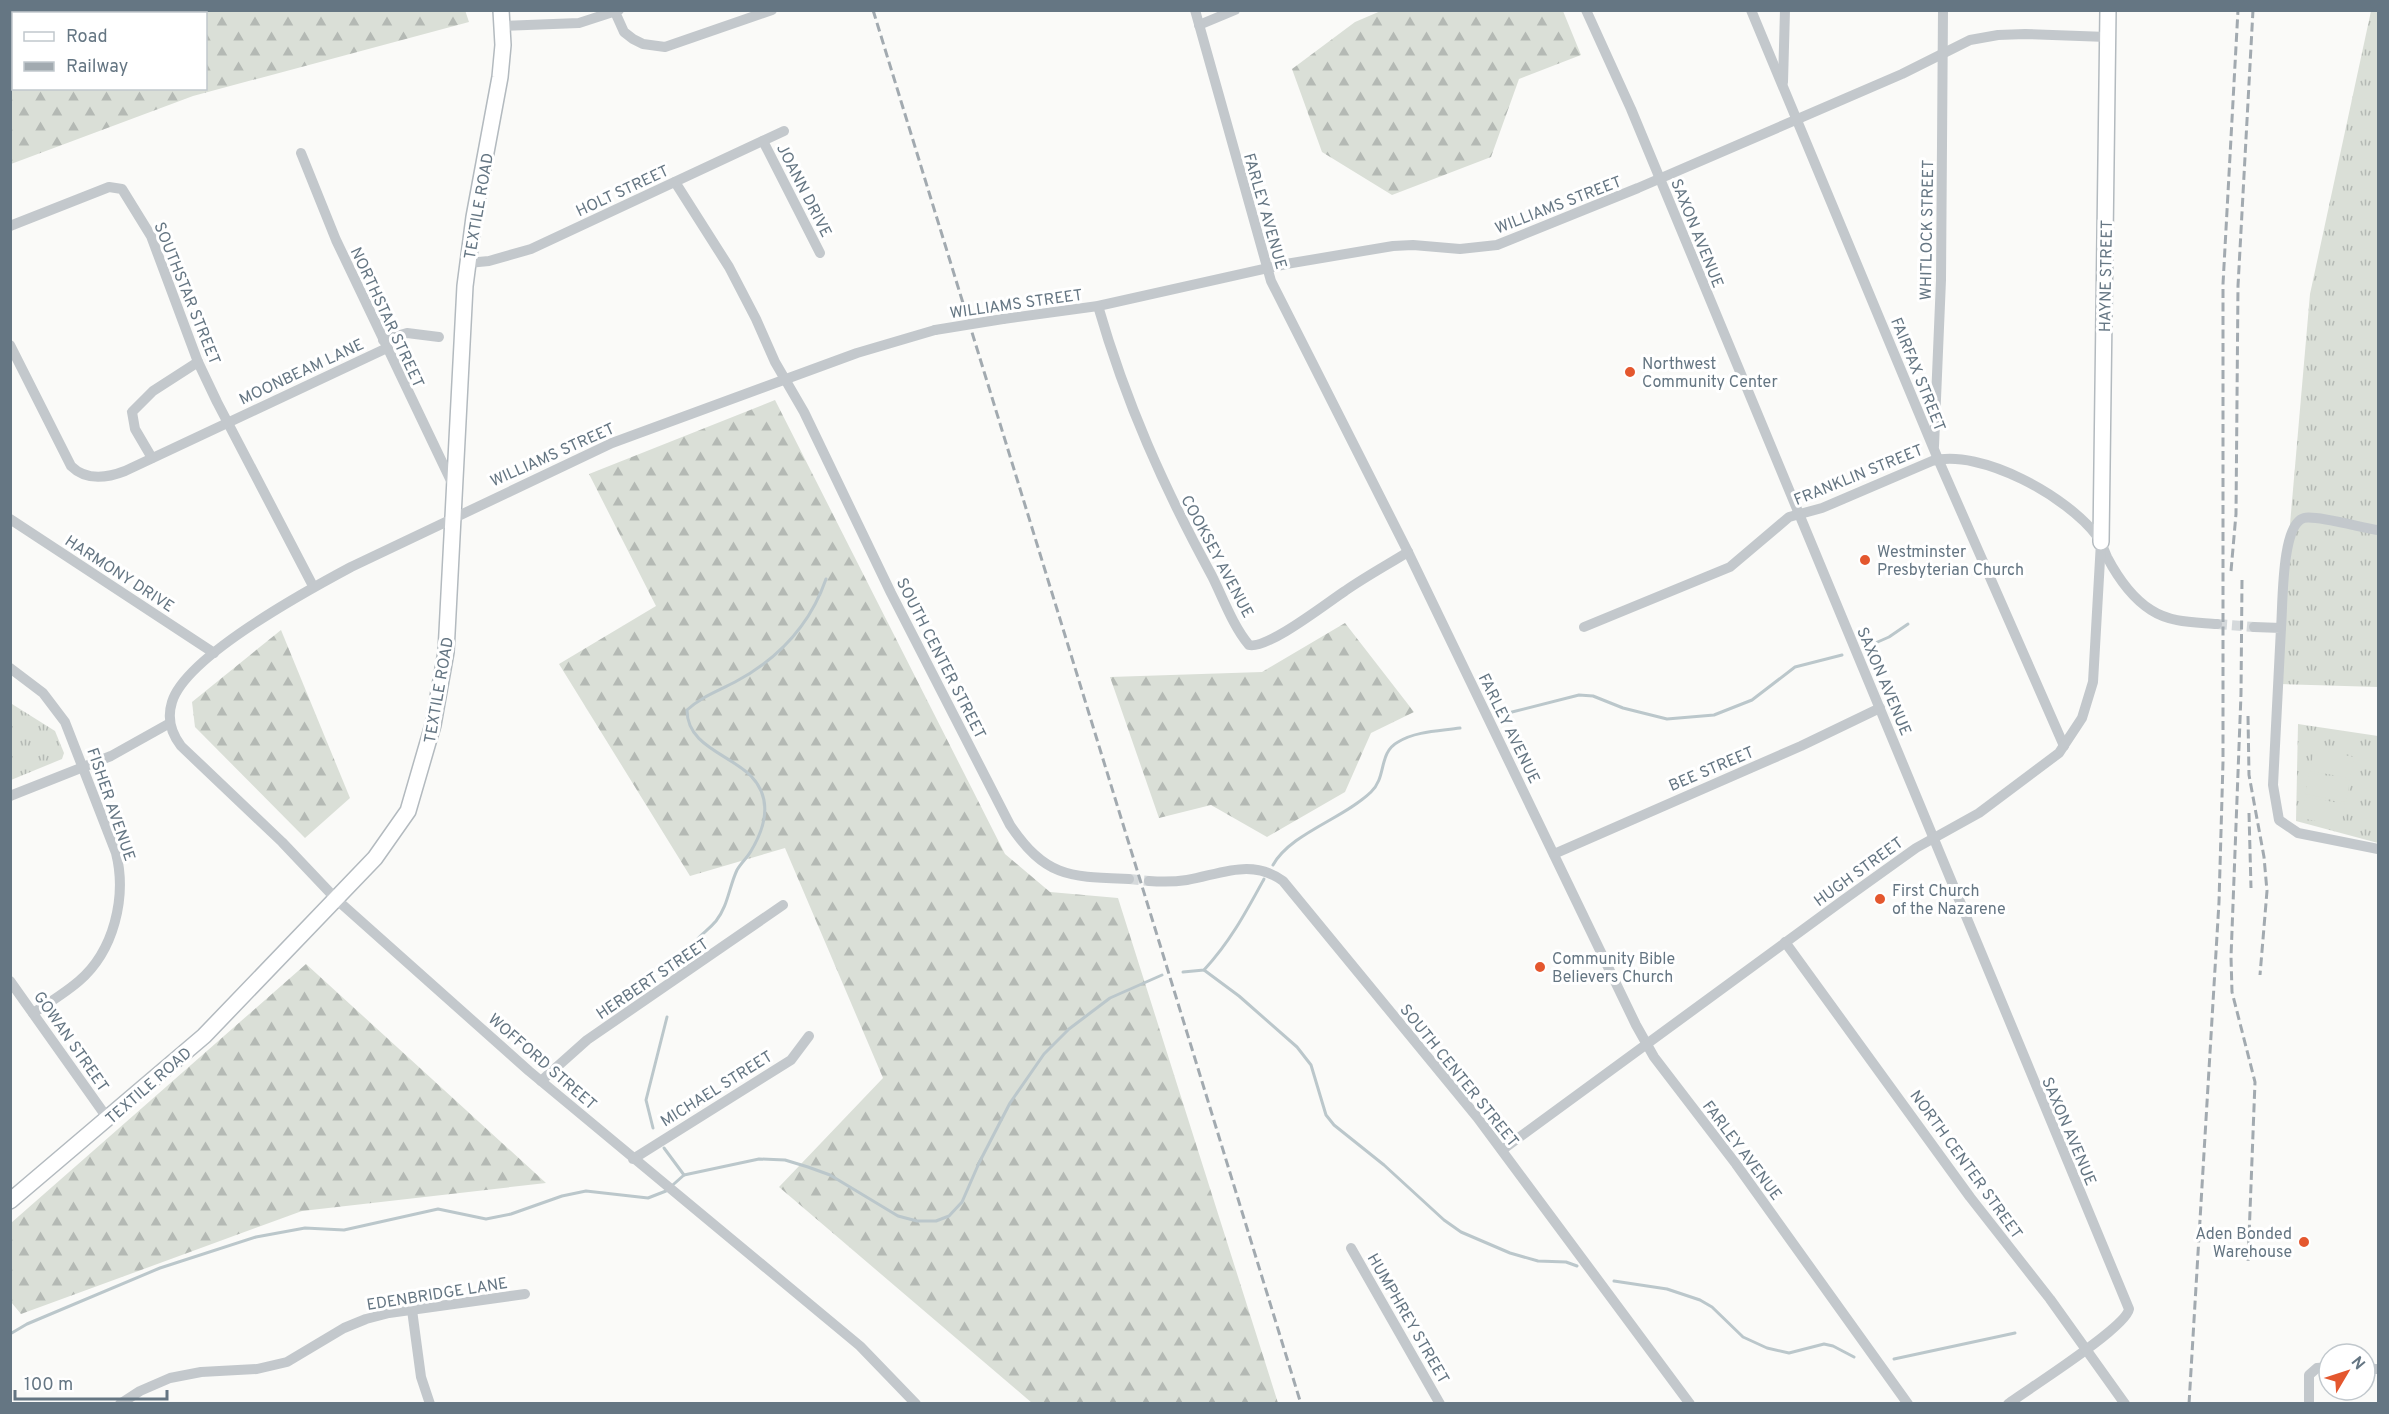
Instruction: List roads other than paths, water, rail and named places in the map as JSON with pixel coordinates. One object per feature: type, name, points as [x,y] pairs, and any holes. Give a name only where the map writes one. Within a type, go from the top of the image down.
[{"type":"street","points":[[502,18],[579,23],[617,11],[624,32],[643,44],[665,47],[740,16],[772,10]]},
{"type":"street","name":"FARLEY AVENUE","points":[[1195,10],[1266,268],[1408,552],[1646,1044],[1908,1404]]},
{"type":"street","points":[[1199,25],[1235,10]]},
{"type":"street","name":"SAXON AVENUE","points":[[1586,10],[1660,179],[2128,1309],[2127,1317],[2086,1350]]},
{"type":"street","name":"FAIRFAX STREET","points":[[1751,10],[1936,454],[2064,746]]},
{"type":"street","points":[[1782,85],[1785,10]]},
{"type":"street","name":"WHITLOCK STREET","points":[[1936,454],[1941,279],[1943,10]]},
{"type":"street","name":"HAYNE STREET","points":[[2101,542],[2108,10]]},
{"type":"street","name":"TEXTILE ROAD","points":[[10,1201],[204,1036],[336,899],[400,825],[418,784],[433,725],[445,661],[468,263],[495,109],[502,18]]},
{"type":"street","name":"WILLIAMS STREET","points":[[170,723],[170,711],[176,691],[214,653],[251,625],[314,586],[454,516],[612,443],[857,353],[935,330],[1098,306],[1266,268],[1403,245],[1460,249],[1497,245],[1660,179],[1902,74],[1970,40],[1998,34],[2108,37]]},
{"type":"street","name":"HOLT STREET","points":[[468,263],[510,256],[531,249],[784,131]]},
{"type":"street","name":"JOANN DRIVE","points":[[763,141],[820,253]]},
{"type":"street","name":"NORTHSTAR STREET","points":[[301,153],[336,240],[455,490]]},
{"type":"street","name":"SOUTH CENTER STREET","points":[[675,182],[729,267],[785,380],[804,412],[891,593],[1001,808],[1021,841],[1034,856],[1061,872],[1091,878],[1129,879]]},
{"type":"street","name":"SOUTHSTAR STREET","points":[[10,226],[109,187],[122,189],[158,252],[198,362],[314,586]]},
{"type":"street","name":"COOKSEY AVENUE","points":[[1098,306],[1113,360],[1140,433],[1184,525],[1250,645],[1260,645],[1313,615],[1345,591],[1408,552]]},
{"type":"street","name":"MOONBEAM LANE","points":[[228,421],[407,333],[439,337]]},
{"type":"street","points":[[10,345],[74,469],[94,477],[111,476],[228,421]]},
{"type":"street","points":[[152,458],[135,429],[132,412],[153,391],[198,362]]},
{"type":"street","name":"FRANKLIN STREET","points":[[1584,627],[1730,567],[1786,519],[1936,454],[2035,484],[2068,506],[2101,542],[2126,585],[2151,610],[2174,620],[2217,624]]},
{"type":"street","points":[[2379,530],[2310,518],[2295,524],[2289,534],[2281,628],[2273,785],[2279,820],[2298,833],[2379,849]]},
{"type":"street","name":"HARMONY DRIVE","points":[[10,519],[214,653]]},
{"type":"street","name":"HUGH STREET","points":[[1502,1150],[1785,942],[1934,838],[1979,813],[2047,764],[2064,746],[2082,718],[2093,682],[2101,542]]},
{"type":"street","points":[[2254,627],[2281,628]]},
{"type":"street","name":"FISHER AVENUE","points":[[10,668],[43,693],[55,707],[72,738],[116,853],[120,873],[119,904],[102,953],[92,969],[79,982],[33,1013]]},
{"type":"street","name":"BEE STREET","points":[[1554,854],[1801,746],[1880,708]]},
{"type":"street","points":[[10,796],[135,745],[170,723]]},
{"type":"street","name":"WOFFORD STREET","points":[[170,723],[181,746],[336,899],[541,1081],[860,1346],[916,1404]]},
{"type":"street","name":"SOUTH CENTER STREET","points":[[1149,881],[1184,880],[1247,868],[1269,872],[1283,881],[1502,1150],[1690,1404]]},
{"type":"street","name":"HERBERT STREET","points":[[541,1081],[587,1040],[783,905]]},
{"type":"street","name":"NORTH CENTER STREET","points":[[1785,942],[1970,1197],[2125,1404]]},
{"type":"street","name":"GOWAN STREET","points":[[10,981],[108,1119]]},
{"type":"street","name":"MICHAEL STREET","points":[[633,1159],[791,1060],[809,1036]]},
{"type":"street","name":"HUMPHREY STREET","points":[[1351,1248],[1440,1404]]},
{"type":"street","name":"EDENBRIDGE LANE","points":[[120,1404],[154,1383],[185,1374],[257,1369],[287,1362],[344,1328],[366,1319],[525,1294]]},
{"type":"street","points":[[412,1311],[421,1377],[430,1404]]},
{"type":"street","points":[[2008,1404],[2086,1350]]},
{"type":"street","points":[[2309,1404],[2309,1375],[2317,1371]]},
{"type":"waterway","points":[[690,952],[698,938],[720,915],[737,870],[756,842],[763,822],[765,803],[758,785],[751,776],[701,741],[689,722],[687,710],[704,698],[751,673],[791,639],[811,611],[826,579]]},
{"type":"waterway","points":[[1864,648],[1889,637],[1908,624]]},
{"type":"waterway","points":[[1504,714],[1579,695],[1593,696],[1623,708],[1667,719],[1714,715],[1752,700],[1795,667],[1842,655]]},
{"type":"waterway","points":[[1273,865],[1292,844],[1371,792],[1379,779],[1388,752],[1398,742],[1420,734],[1460,728]]},
{"type":"waterway","points":[[1183,972],[1204,970],[1222,949],[1264,879]]},
{"type":"waterway","points":[[1204,970],[1239,996],[1297,1047],[1311,1065],[1326,1115],[1334,1125],[1384,1165],[1444,1220],[1461,1232],[1510,1253],[1538,1261],[1566,1262],[1577,1266]]},
{"type":"waterway","points":[[10,1334],[27,1324],[160,1268],[256,1237],[305,1228],[344,1230],[438,1209],[486,1219],[511,1214],[562,1196],[586,1191],[648,1198],[666,1191],[684,1175],[759,1159],[785,1160],[808,1167],[830,1175],[898,1216],[917,1221],[936,1221],[949,1216],[962,1202],[1010,1103],[1044,1054],[1069,1029],[1110,998],[1162,975]]},
{"type":"waterway","points":[[653,1128],[646,1100],[667,1017]]},
{"type":"waterway","points":[[664,1148],[684,1175]]},
{"type":"waterway","points":[[1614,1281],[1667,1289],[1700,1300],[1712,1307],[1743,1337],[1767,1348],[1789,1353],[1824,1344],[1854,1357]]},
{"type":"waterway","points":[[1894,1359],[2015,1333]]},
{"type":"tunnel","points":[[2217,624],[2254,627]]},
{"type":"tunnel","points":[[1129,879],[1149,881]]},
{"type":"railway","points":[[873,10],[1301,1404]]},
{"type":"railway","points":[[2189,1404],[2219,902],[2223,762],[2223,284],[2238,10]]},
{"type":"railway","points":[[2231,571],[2236,514],[2238,286],[2253,10]]},
{"type":"railway","points":[[2242,580],[2241,694],[2231,957],[2232,992],[2255,1082],[2248,1263]]},
{"type":"railway","points":[[2248,716],[2249,775],[2264,857],[2267,891],[2260,975]]},
{"type":"railway","points":[[2249,813],[2251,888]]},
{"type":"place","name":"Northwest Community Center","points":[[1630,372]]},
{"type":"place","name":"Westminster Presbyterian Church","points":[[1865,560]]},
{"type":"place","name":"First Church of the Nazarene","points":[[1880,899]]},
{"type":"place","name":"Community Bible Believers Church","points":[[1540,967]]},
{"type":"place","name":"Aden Bonded Warehouse","points":[[2304,1242]]}]
